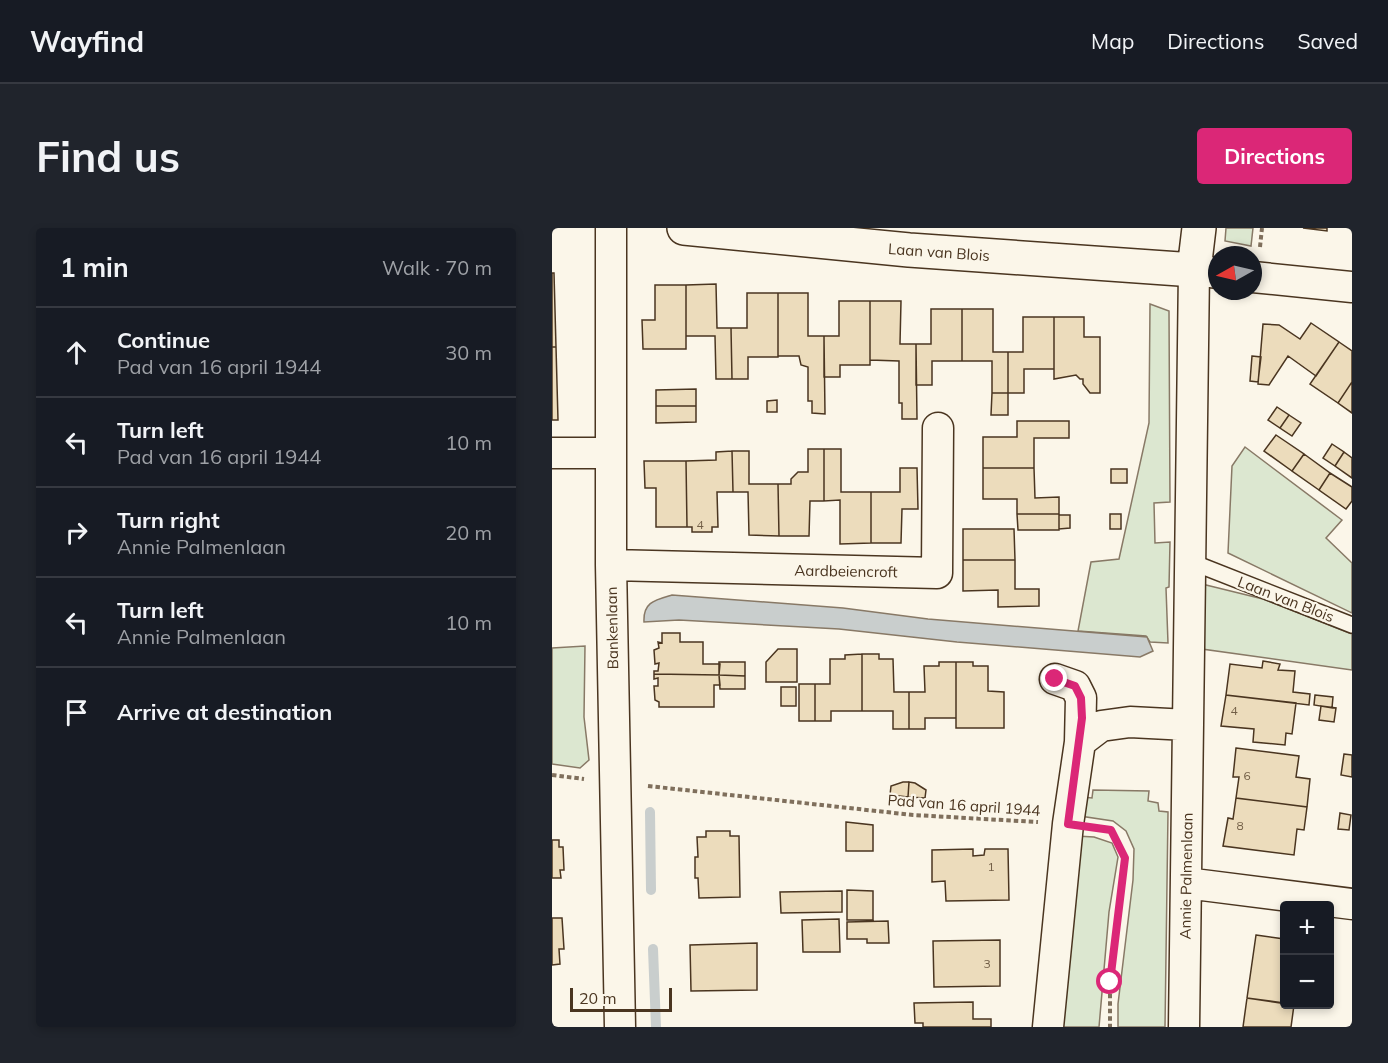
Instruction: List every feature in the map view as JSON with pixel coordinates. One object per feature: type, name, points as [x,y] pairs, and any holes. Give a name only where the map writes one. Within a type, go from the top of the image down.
[{"type":"street","name":"Bankenlaan","points":[[611,228],[611,565],[620,1027]]},
{"type":"street","name":"Laan van Blois","points":[[684,228],[909,239],[1205,272]]},
{"type":"street","points":[[1189,561],[1205,272],[1199,228]]},
{"type":"street","points":[[1262,278],[1352,287]]},
{"type":"street","name":"Aardbeiencroft","points":[[611,565],[937,573],[938,428]]},
{"type":"street","points":[[552,453],[611,453]]},
{"type":"street","name":"Annie Palmenlaan","points":[[1184,1027],[1189,561]]},
{"type":"street","points":[[1048,1027],[1068,824],[1080,742],[1081,698],[1075,686],[1055,679]]},
{"type":"street","points":[[1080,742],[1101,726],[1130,722],[1188,725]]},
{"type":"street","points":[[1186,883],[1352,904]]},
{"type":"lane","name":"Laan van Blois","points":[[1189,561],[1352,625]]},
{"type":"path","name":"Pad van 16 april 1944","points":[[614,783],[913,815],[1068,824],[1111,830],[1125,858],[1110,982],[1110,1027]]},
{"type":"green space","points":[[1226,228],[1253,228],[1251,246],[1225,241]]},
{"type":"green space","points":[[1150,304],[1169,311],[1170,502],[1154,503],[1155,543],[1170,542],[1169,587],[1166,588],[1168,643],[1150,642],[1146,636],[1078,631],[1091,562],[1119,559],[1149,423]]},
{"type":"green space","points":[[1245,447],[1342,520],[1326,538],[1352,563],[1352,613],[1228,553],[1232,466]]},
{"type":"green space","points":[[1202,584],[1263,599],[1352,634],[1352,670],[1202,649]]},
{"type":"green space","points":[[585,646],[584,717],[589,760],[580,768],[552,764],[552,648]]},
{"type":"green space","points":[[1093,790],[1149,791],[1148,801],[1158,803],[1159,811],[1168,812],[1165,1027],[1118,1027],[1118,1004],[1133,880],[1134,849],[1126,831],[1113,821],[1080,816],[1083,797],[1092,798]]},
{"type":"green space","points":[[1076,836],[1094,837],[1112,843],[1118,857],[1109,912],[1099,1027],[1055,1027]]},
{"type":"shaded area","points":[[672,595],[843,608],[928,619],[1147,637],[1153,651],[1140,657],[957,642],[839,629],[679,620],[644,622],[644,615],[651,603]]},
{"type":"building","points":[[1303,228],[1327,228],[1327,231]]},
{"type":"building","points":[[552,273],[554,273],[556,347],[552,347]]},
{"type":"building","points":[[716,284],[717,328],[731,328],[732,379],[716,379],[715,336],[686,336],[686,285]]},
{"type":"building","points":[[655,285],[686,285],[686,349],[643,349],[642,320],[655,320]]},
{"type":"building","points":[[747,293],[778,293],[778,357],[748,357],[748,379],[732,379],[731,328],[747,328]]},
{"type":"building","points":[[778,293],[808,293],[808,336],[824,336],[825,414],[812,413],[812,401],[808,401],[808,367],[801,365],[799,356],[778,356]]},
{"type":"building","points":[[839,301],[870,301],[870,365],[840,365],[840,377],[824,377],[824,336],[839,336]]},
{"type":"building","points":[[870,301],[901,301],[900,344],[916,344],[917,419],[902,419],[902,403],[899,403],[899,361],[870,360]]},
{"type":"building","points":[[931,309],[962,309],[962,361],[932,361],[932,385],[916,385],[916,344],[931,344]]},
{"type":"building","points":[[962,309],[993,309],[993,352],[1008,352],[1008,393],[992,393],[992,361],[962,361]]},
{"type":"building","points":[[1023,317],[1054,317],[1054,369],[1024,369],[1024,393],[1008,393],[1008,352],[1023,352]]},
{"type":"building","points":[[1054,317],[1084,317],[1084,337],[1100,337],[1100,393],[1090,393],[1083,384],[1083,379],[1076,375],[1054,379]]},
{"type":"building","points":[[1311,323],[1339,342],[1316,376],[1288,356],[1269,385],[1258,384],[1263,324],[1279,325],[1300,339]]},
{"type":"building","points":[[1339,342],[1352,351],[1352,382],[1338,403],[1310,384]]},
{"type":"building","points":[[552,347],[556,347],[558,420],[552,420]]},
{"type":"building","points":[[1252,356],[1261,357],[1258,382],[1250,381]]},
{"type":"building","points":[[1352,382],[1352,413],[1338,403]]},
{"type":"building","points":[[696,389],[696,406],[656,406],[656,390]]},
{"type":"building","points":[[992,393],[1008,393],[1008,415],[991,415]]},
{"type":"building","points":[[777,400],[777,412],[767,412],[767,401]]},
{"type":"building","points":[[656,406],[696,406],[696,422],[656,423]]},
{"type":"building","points":[[1277,407],[1289,415],[1280,428],[1268,420]]},
{"type":"building","points":[[1289,415],[1301,423],[1292,436],[1280,428]]},
{"type":"building","points":[[1017,421],[1069,421],[1069,438],[1034,438],[1034,468],[983,468],[983,437],[1017,437]]},
{"type":"building","points":[[1276,435],[1304,454],[1292,471],[1264,451]]},
{"type":"building","points":[[1332,444],[1344,452],[1335,466],[1323,458]]},
{"type":"building","points":[[808,449],[824,449],[824,501],[810,501],[809,536],[779,536],[778,484],[791,484],[791,479],[798,472],[808,472]]},
{"type":"building","points":[[824,449],[841,449],[841,492],[871,492],[871,543],[840,544],[840,500],[824,501]]},
{"type":"building","points":[[732,451],[733,492],[717,492],[718,527],[712,527],[712,532],[692,532],[692,527],[687,527],[686,461],[716,460],[716,452]]},
{"type":"building","points":[[732,451],[749,451],[749,484],[778,484],[779,536],[749,535],[748,492],[733,492]]},
{"type":"building","points":[[1344,452],[1352,458],[1352,478],[1335,466]]},
{"type":"building","points":[[1304,454],[1330,473],[1319,490],[1292,471]]},
{"type":"building","points":[[644,461],[686,461],[687,527],[656,527],[656,488],[645,488]]},
{"type":"building","points":[[900,468],[917,468],[918,509],[902,509],[901,543],[871,543],[871,492],[900,492]]},
{"type":"building","points":[[983,468],[1034,468],[1035,498],[1059,497],[1059,514],[1017,514],[1017,499],[983,499]]},
{"type":"building","points":[[1111,469],[1127,469],[1127,483],[1111,483]]},
{"type":"building","points":[[1330,473],[1352,487],[1352,501],[1346,509],[1319,490]]},
{"type":"building","points":[[1017,514],[1059,514],[1059,530],[1018,530]]},
{"type":"building","points":[[1110,514],[1121,514],[1121,529],[1110,529]]},
{"type":"building","points":[[1059,515],[1070,515],[1070,528],[1059,529]]},
{"type":"building","points":[[963,529],[1014,529],[1015,560],[963,560]]},
{"type":"building","points":[[963,560],[1015,560],[1015,589],[1039,589],[1039,606],[998,607],[998,590],[963,591]]},
{"type":"building","points":[[662,633],[680,633],[680,642],[703,642],[703,664],[720,664],[719,675],[654,674],[654,671],[658,671],[659,663],[655,664],[654,650],[659,648],[658,642],[662,643]]},
{"type":"building","points":[[778,649],[797,649],[797,682],[766,682],[766,662]]},
{"type":"building","points":[[862,654],[862,711],[831,711],[831,721],[815,721],[815,684],[830,684],[830,659],[845,659],[845,655]]},
{"type":"building","points":[[862,654],[879,654],[879,659],[893,659],[894,692],[909,692],[909,729],[893,729],[893,711],[862,711]]},
{"type":"building","points":[[1263,661],[1280,664],[1278,670],[1295,671],[1293,692],[1310,694],[1309,705],[1226,695],[1230,664],[1262,668]]},
{"type":"building","points":[[719,662],[745,662],[745,676],[719,675]]},
{"type":"building","points":[[939,662],[956,662],[956,718],[925,718],[925,729],[909,729],[909,692],[925,692],[924,666],[939,666]]},
{"type":"building","points":[[956,662],[973,662],[973,666],[988,666],[988,691],[1004,692],[1004,728],[956,728]]},
{"type":"building","points":[[654,674],[719,675],[720,685],[714,685],[714,707],[659,707],[659,702],[655,700],[654,686],[658,686],[658,678],[654,679]]},
{"type":"building","points":[[719,675],[745,676],[745,689],[720,689]]},
{"type":"building","points":[[799,684],[815,684],[815,721],[799,721]]},
{"type":"building","points":[[781,687],[796,687],[796,706],[781,706]]},
{"type":"building","points":[[1226,695],[1296,703],[1292,734],[1286,733],[1285,745],[1253,742],[1254,729],[1221,726]]},
{"type":"building","points":[[1315,695],[1333,697],[1332,708],[1314,705]]},
{"type":"building","points":[[1321,706],[1336,708],[1334,722],[1319,720]]},
{"type":"building","points":[[1236,748],[1299,756],[1296,777],[1310,779],[1307,807],[1236,798],[1239,777],[1233,777]]},
{"type":"building","points":[[1344,754],[1352,755],[1352,777],[1341,775]]},
{"type":"building","points":[[909,782],[908,797],[890,795],[891,786]]},
{"type":"building","points":[[909,782],[926,790],[925,798],[908,797]]},
{"type":"building","points":[[1236,798],[1307,807],[1304,830],[1297,829],[1294,855],[1223,846],[1228,818],[1233,819]]},
{"type":"building","points":[[1340,813],[1351,815],[1349,830],[1338,829]]},
{"type":"building","points":[[846,822],[873,825],[873,851],[846,851]]},
{"type":"building","points":[[706,831],[730,831],[730,836],[739,836],[740,897],[699,898],[698,878],[695,878],[695,857],[698,857],[697,837],[706,837]]},
{"type":"building","points":[[552,840],[559,840],[559,847],[563,847],[564,870],[560,870],[561,878],[552,878]]},
{"type":"building","points":[[973,849],[973,856],[984,855],[985,849],[1008,849],[1009,900],[946,901],[945,881],[932,882],[932,850]]},
{"type":"building","points":[[847,890],[873,891],[873,920],[847,920]]},
{"type":"building","points":[[842,891],[842,912],[781,913],[780,892]]},
{"type":"building","points":[[552,918],[562,918],[564,949],[559,949],[560,964],[552,965]]},
{"type":"building","points":[[839,919],[840,952],[803,952],[802,920]]},
{"type":"building","points":[[888,921],[889,943],[867,943],[867,939],[847,939],[847,922]]},
{"type":"building","points":[[1256,935],[1280,938],[1280,1002],[1247,998]]},
{"type":"building","points":[[1000,940],[1000,986],[934,987],[933,941]]},
{"type":"building","points":[[757,943],[757,990],[691,991],[690,945]]},
{"type":"building","points":[[1247,998],[1280,1003],[1280,1009],[1293,1009],[1291,1027],[1243,1027]]},
{"type":"building","points":[[973,1002],[973,1019],[991,1019],[991,1027],[923,1027],[923,1023],[915,1023],[914,1003]]},
{"type":"waterway","points":[[650,812],[651,890]]},
{"type":"waterway","points":[[653,949],[656,1027]]},
{"type":"route","points":[[1055,679],[1075,686],[1081,698],[1080,742],[1068,824],[1111,830],[1125,858],[1110,982]]}]
